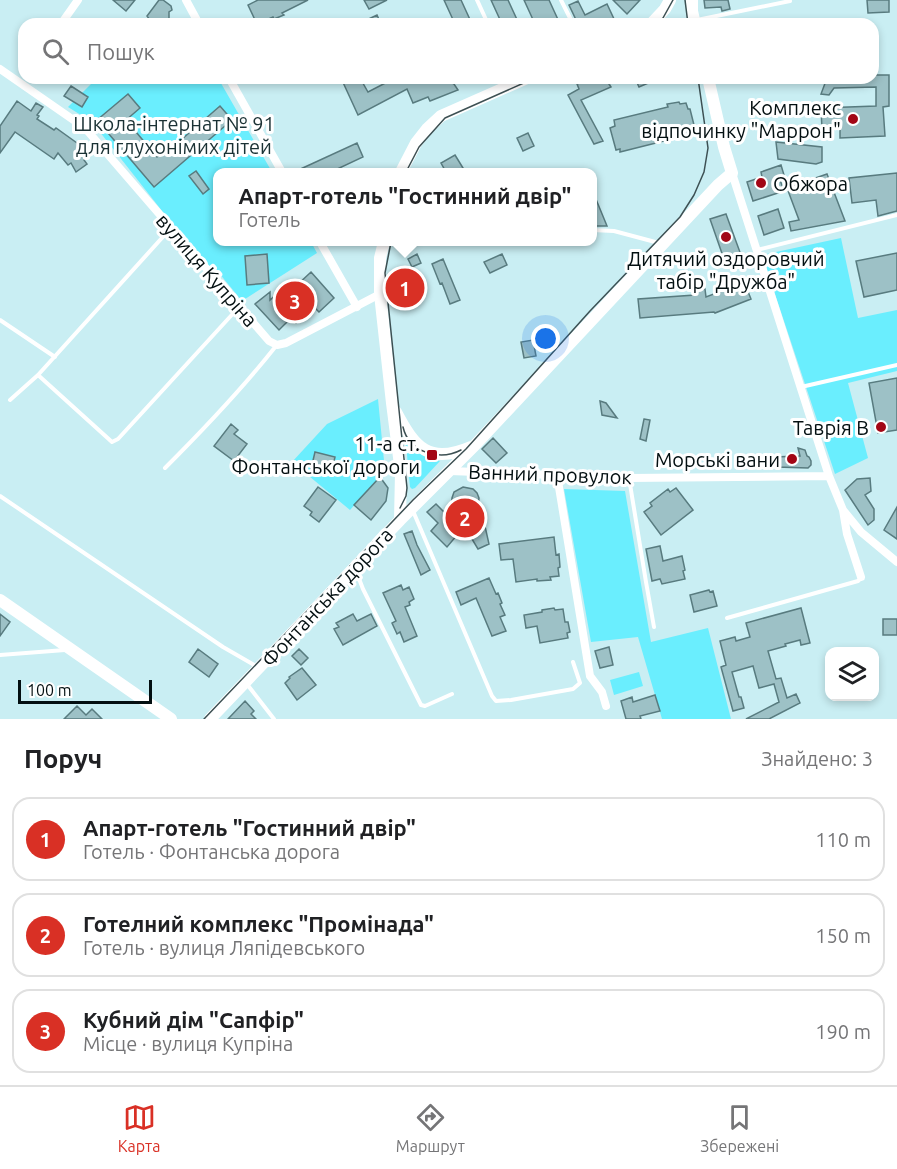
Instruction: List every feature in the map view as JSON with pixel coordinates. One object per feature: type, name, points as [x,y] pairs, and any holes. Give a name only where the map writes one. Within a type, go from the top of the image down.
[{"type":"main road","points":[[685,0],[693,14]]},
{"type":"main road","points":[[657,18],[670,1]]},
{"type":"main road","points":[[403,168],[416,143],[441,116],[513,84]]},
{"type":"main road","points":[[400,520],[475,445],[718,185],[732,173],[709,84]]},
{"type":"main road","name":"Фонтанська дорога","points":[[210,719],[400,520],[401,473],[380,294],[380,258],[383,246]]},
{"type":"main road","points":[[392,403],[407,433],[415,443],[432,453],[451,454],[475,445]]},
{"type":"main road","points":[[0,600],[171,719]]},
{"type":"street","points":[[65,18],[78,0]]},
{"type":"street","points":[[186,0],[196,18]]},
{"type":"street","name":"вулиця Купріна","points":[[0,69],[18,82]]},
{"type":"street","name":"вулиця Купріна","points":[[21,84],[85,128],[269,341],[277,345]]},
{"type":"street","points":[[232,84],[280,168]]},
{"type":"street","points":[[732,173],[829,476],[843,510],[847,534],[861,577]]},
{"type":"street","points":[[322,246],[357,307]]},
{"type":"street","points":[[277,345],[286,343],[380,294]]},
{"type":"street","name":"Ванний провулок","points":[[450,471],[629,478],[829,476]]},
{"type":"street","points":[[557,475],[590,676],[602,692],[606,706]]},
{"type":"street","points":[[843,510],[861,532],[897,562]]},
{"type":"lane","points":[[477,0],[485,18]]},
{"type":"lane","points":[[561,0],[570,18]]},
{"type":"lane","points":[[693,14],[790,1]]},
{"type":"lane","points":[[756,250],[897,215]]},
{"type":"lane","points":[[10,400],[55,357],[170,228]]},
{"type":"lane","points":[[597,230],[614,231],[663,244]]},
{"type":"lane","points":[[38,375],[112,442],[118,439],[240,307]]},
{"type":"lane","points":[[0,320],[55,357]]},
{"type":"lane","points":[[165,468],[258,369],[277,345]]},
{"type":"lane","points":[[801,387],[897,365]]},
{"type":"lane","points":[[629,478],[654,627]]},
{"type":"lane","points":[[0,496],[223,647],[260,668]]},
{"type":"lane","points":[[412,508],[496,701],[573,689],[580,683],[573,662]]},
{"type":"lane","points":[[355,567],[363,589],[420,705],[425,706],[452,694]]},
{"type":"lane","points":[[727,618],[858,581],[861,577]]},
{"type":"lane","points":[[0,655],[71,650]]},
{"type":"lane","points":[[246,682],[274,719]]},
{"type":"green space","name":"Школа-інтернат № 91 для глухонімих дітей","points":[[91,84],[221,84],[270,168],[213,168],[213,246],[313,246],[317,253],[242,301],[214,267],[207,268],[92,122],[68,107]]},
{"type":"green space","points":[[841,238],[858,318],[897,310],[897,371],[848,383],[868,458],[835,474],[762,255]]},
{"type":"green space","points":[[378,399],[385,471],[350,510],[292,462],[327,424]]},
{"type":"green space","points":[[406,444],[426,457],[440,461],[412,489],[410,487]]},
{"type":"green space","points":[[564,489],[625,491],[651,642],[708,628],[731,719],[662,719],[638,637],[591,642]]},
{"type":"green space","points":[[639,672],[643,686],[614,695],[610,680]]},
{"type":"building","points":[[113,0],[135,0],[126,11]]},
{"type":"building","points":[[159,0],[171,6],[169,18],[148,18],[147,16]]},
{"type":"building","points":[[258,0],[308,0],[276,18],[254,18],[248,5]]},
{"type":"building","points":[[364,0],[387,0],[369,9]]},
{"type":"building","points":[[444,0],[461,0],[469,18],[452,18]]},
{"type":"building","points":[[491,0],[508,0],[516,18],[499,18]]},
{"type":"building","points":[[524,0],[549,0],[557,18],[532,18]]},
{"type":"building","points":[[613,0],[640,0],[627,14]]},
{"type":"building","points":[[704,0],[728,0],[730,9],[722,11],[721,7],[705,8]]},
{"type":"building","points":[[867,0],[889,0],[889,12],[868,13]]},
{"type":"building","points":[[578,1],[585,15],[607,4],[614,18],[575,18],[569,5]]},
{"type":"building","name":"Комплекс відпочинку \"Маррон\"","points":[[879,75],[889,75],[889,106],[883,107],[885,136],[840,138],[840,129],[822,130],[821,108],[876,106],[876,87],[834,88],[829,95],[821,94],[825,84],[879,84]]},
{"type":"building","points":[[344,84],[363,84],[368,92],[383,84],[454,84],[458,90],[430,101],[428,97],[413,103],[407,89],[358,115]]},
{"type":"building","points":[[577,84],[609,84],[611,87],[581,100],[603,141],[594,144],[568,95],[579,89]]},
{"type":"building","points":[[71,86],[88,97],[82,107],[64,96]]},
{"type":"building","points":[[128,94],[140,108],[126,120],[157,157],[172,144],[174,146],[220,106],[232,120],[154,187],[97,120]]},
{"type":"building","points":[[17,101],[31,111],[36,103],[43,107],[37,119],[54,130],[56,128],[77,143],[88,154],[84,160],[87,164],[76,172],[71,163],[68,165],[58,153],[54,159],[15,132],[0,153],[0,126]]},
{"type":"building","points":[[679,102],[680,104],[686,103],[690,109],[695,129],[687,131],[688,135],[620,152],[620,149],[616,150],[610,128],[615,126],[614,120],[668,107],[667,104]]},
{"type":"building","points":[[528,133],[534,146],[523,151],[517,138]]},
{"type":"building","points":[[776,142],[822,147],[822,162],[816,164],[778,159]]},
{"type":"building","points":[[357,143],[363,157],[340,168],[303,168]]},
{"type":"building","points":[[455,155],[463,168],[444,168],[441,163]]},
{"type":"building","name":"Обжора","points":[[781,165],[784,175],[779,177],[784,191],[753,201],[747,182],[762,177],[761,172]]},
{"type":"building","points":[[196,171],[209,189],[203,194],[189,176]]},
{"type":"building","points":[[897,173],[897,211],[878,216],[876,200],[852,203],[849,178]]},
{"type":"building","points":[[827,174],[845,221],[791,231],[789,222],[799,220],[787,188]]},
{"type":"building","points":[[597,202],[607,226],[597,226]]},
{"type":"building","points":[[778,209],[784,228],[764,235],[758,216]]},
{"type":"building","name":"Дитячий оздоровчий табір \"Дружба\"","points":[[726,214],[741,255],[725,262],[710,219]]},
{"type":"building","points":[[897,253],[897,290],[864,297],[856,261]]},
{"type":"building","points":[[267,254],[269,283],[247,285],[245,256]]},
{"type":"building","points":[[417,254],[421,263],[412,267],[408,259]]},
{"type":"building","points":[[502,254],[507,265],[490,273],[484,262]]},
{"type":"building","points":[[443,259],[460,300],[450,304],[432,264]]},
{"type":"building","points":[[311,272],[334,298],[319,312],[314,307],[296,323],[291,318],[279,330],[255,304],[270,292],[270,300],[290,282],[295,287]]},
{"type":"building","points":[[743,279],[751,299],[715,313],[640,318],[638,299],[695,295],[695,290],[705,289],[706,297],[735,286],[733,283]]},
{"type":"building","points":[[533,340],[536,356],[524,358],[521,342]]},
{"type":"building","points":[[897,378],[897,430],[878,433],[869,383]]},
{"type":"building","points":[[600,401],[606,403],[617,418],[602,415]]},
{"type":"building","points":[[644,419],[650,420],[646,441],[640,439]]},
{"type":"building","points":[[231,424],[238,430],[234,434],[247,444],[234,461],[214,446]]},
{"type":"building","points":[[493,438],[507,453],[496,463],[482,449]]},
{"type":"building","name":"Морські вани","points":[[798,448],[805,450],[811,461],[808,468],[777,467],[774,457],[800,456]]},
{"type":"building","points":[[315,452],[335,457],[331,474],[311,469]]},
{"type":"building","points":[[380,477],[388,488],[386,501],[371,520],[354,505]]},
{"type":"building","points":[[870,478],[871,491],[865,495],[874,509],[874,520],[868,525],[845,490],[857,479]]},
{"type":"building","points":[[318,487],[336,500],[319,522],[304,506]]},
{"type":"building","points":[[463,487],[473,489],[479,498],[477,512],[482,513],[489,544],[478,549],[463,528],[447,547],[431,531],[438,523],[427,512],[436,504],[451,519],[454,492]]},
{"type":"building","points":[[676,488],[693,510],[661,535],[644,512],[652,506],[650,503],[668,489],[670,492]]},
{"type":"building","points":[[897,507],[897,539],[884,530]]},
{"type":"building","points":[[412,531],[430,570],[421,575],[404,534]]},
{"type":"building","points":[[554,537],[556,555],[559,554],[559,576],[550,577],[551,580],[516,582],[513,559],[501,560],[499,544]]},
{"type":"building","points":[[660,546],[663,561],[682,556],[685,579],[662,584],[660,579],[652,581],[646,549]]},
{"type":"building","points":[[489,578],[502,603],[500,604],[505,615],[500,617],[506,631],[492,636],[476,598],[461,605],[456,592]]},
{"type":"building","points":[[401,585],[403,590],[409,587],[414,599],[409,602],[410,605],[405,607],[417,636],[404,642],[400,632],[397,634],[392,623],[396,621],[383,593]]},
{"type":"building","points":[[713,591],[717,606],[694,612],[690,595]]},
{"type":"building","points":[[554,608],[555,610],[563,609],[565,622],[568,622],[570,632],[567,633],[568,638],[540,643],[537,626],[526,628],[524,615]]},
{"type":"building","points":[[801,608],[810,643],[801,645],[800,640],[768,651],[776,679],[781,678],[787,698],[796,694],[800,703],[769,719],[746,719],[779,702],[774,684],[759,688],[753,666],[732,672],[744,708],[733,711],[721,667],[726,665],[720,641],[735,637],[736,641],[750,637],[746,623]]},
{"type":"building","points":[[0,614],[10,622],[0,636]]},
{"type":"building","points":[[353,614],[357,621],[371,614],[377,626],[343,645],[334,629],[339,627],[336,623]]},
{"type":"building","points":[[883,619],[897,619],[897,635],[883,635]]},
{"type":"building","points":[[609,647],[613,665],[600,668],[595,651]]},
{"type":"building","points":[[198,649],[218,664],[209,677],[189,662]]},
{"type":"building","points":[[299,649],[308,658],[301,665],[292,656]]},
{"type":"building","points":[[302,668],[316,685],[297,700],[285,683],[289,677]]},
{"type":"building","points":[[655,695],[660,711],[640,716],[641,719],[626,719],[621,701],[632,697],[633,702]]},
{"type":"building","points":[[245,701],[254,711],[251,714],[256,719],[228,719]]},
{"type":"building","points":[[77,706],[86,715],[92,709],[102,719],[64,719]]},
{"type":"tram line","points":[[663,18],[673,0]]},
{"type":"tram line","points":[[685,0],[687,18]]},
{"type":"tram line","points":[[408,168],[419,147],[445,118],[522,84]]},
{"type":"tram line","points":[[204,719],[413,500],[466,449],[590,311],[680,217],[694,195],[704,172],[708,148],[699,84]]},
{"type":"tram line","points":[[390,246],[385,273],[407,488],[400,508]]},
{"type":"tram line","points":[[403,427],[406,436],[418,449],[444,455],[461,450]]},
{"type":"place","name":"Комплекс відпочинку \"Маррон\"","points":[[853,119]]},
{"type":"place","name":"Обжора","points":[[761,183]]},
{"type":"place","name":"Дитячий оздоровчий табір \"Дружба\"","points":[[726,237]]},
{"type":"place","name":"Апарт-готель \"Гостинний двір\"","points":[[405,288]]},
{"type":"place","name":"Кубний дім \"Сапфір\"","points":[[295,301]]},
{"type":"place","name":"Таврія В","points":[[881,427]]},
{"type":"place","name":"11-а ст. Фонтанської дороги","points":[[432,455]]},
{"type":"place","name":"Морські вани","points":[[792,459]]},
{"type":"place","name":"Готелний комплекс \"Промінада\"","points":[[465,518]]}]
